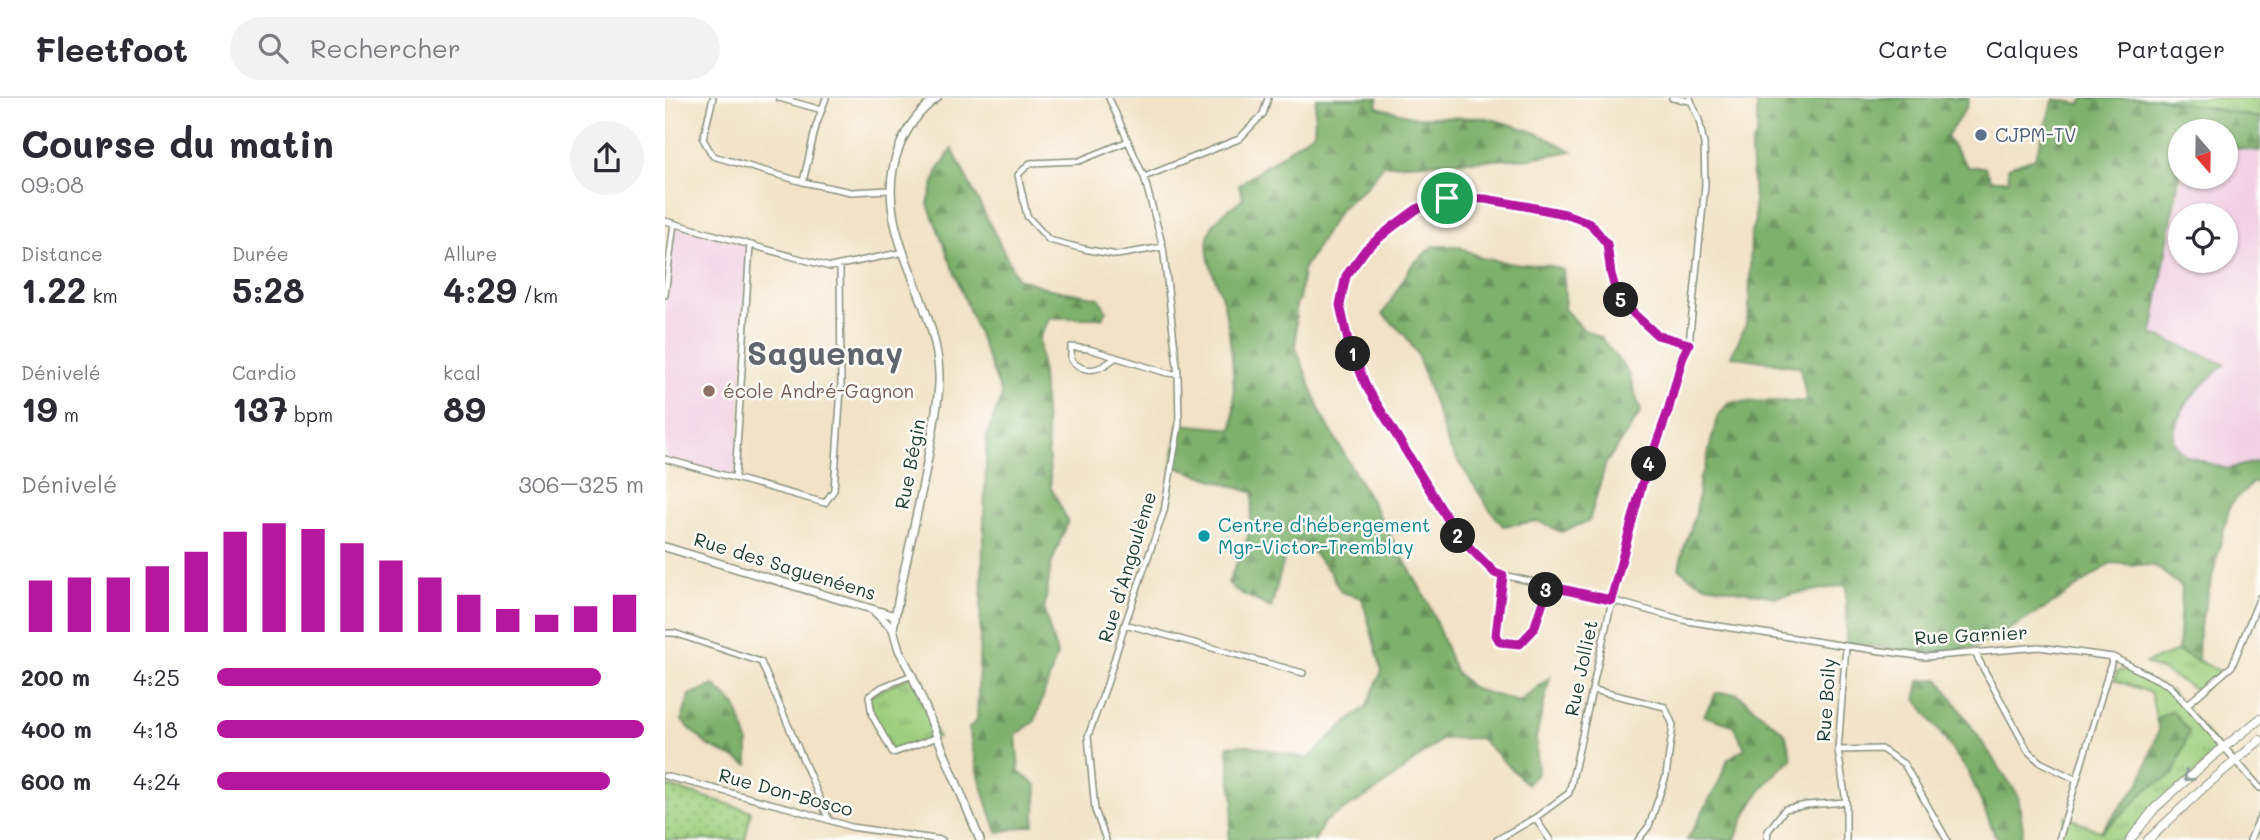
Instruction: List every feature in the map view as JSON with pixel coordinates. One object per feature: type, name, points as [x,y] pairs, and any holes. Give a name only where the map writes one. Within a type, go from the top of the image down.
[{"type":"main road","points":[[2130,840],[2155,808],[2221,745],[2260,719]]},
{"type":"main road","points":[[2148,840],[2260,740]]},
{"type":"street","points":[[713,98],[703,139],[713,156],[803,182],[851,192],[890,190]]},
{"type":"street","points":[[779,98],[822,110]]},
{"type":"street","points":[[803,182],[816,126],[827,98]]},
{"type":"street","name":"Rue Bégin","points":[[937,98],[925,107],[906,130],[894,161],[890,190],[893,221],[923,303],[937,354],[939,382],[928,460],[893,629],[898,650],[912,675],[980,840]]},
{"type":"street","name":"Rue d'Angoulème","points":[[1106,840],[1095,810],[1088,736],[1164,511],[1179,424],[1178,374],[1163,247],[1144,177],[1126,142],[1109,98]]},
{"type":"street","points":[[1144,177],[1239,139],[1263,114],[1268,98]]},
{"type":"street","points":[[1672,98],[1690,99]]},
{"type":"street","name":"Rue Jolliet","points":[[1497,840],[1535,818],[1569,793],[1594,690],[1611,600],[1642,484],[1689,344],[1705,185],[1705,144],[1690,99]]},
{"type":"street","points":[[1126,142],[1079,161],[1030,163],[1018,174],[1027,216],[1049,240],[1084,250],[1117,255],[1163,247]]},
{"type":"street","points":[[1548,586],[1534,629],[1520,644],[1500,642],[1496,635],[1503,576],[1495,573],[1458,536],[1366,386],[1348,341],[1340,305],[1346,276],[1366,249],[1391,228],[1417,209],[1447,198],[1485,199],[1565,214],[1590,223],[1607,244],[1617,295],[1634,314],[1657,335],[1689,344]]},
{"type":"street","points":[[665,220],[830,267],[904,253]]},
{"type":"street","points":[[665,295],[674,223]]},
{"type":"street","points":[[735,478],[750,245]]},
{"type":"street","points":[[665,459],[825,503],[834,491],[841,388],[840,266]]},
{"type":"street","points":[[1115,358],[1095,370],[1079,368],[1071,360],[1071,346],[1178,374]]},
{"type":"street","name":"Rue des Saguenéens","points":[[665,547],[895,616]]},
{"type":"street","name":"Rue Garnier","points":[[1503,576],[1611,600],[1687,621],[1925,657],[2039,647],[2113,657],[2170,686],[2260,788]]},
{"type":"street","points":[[2188,704],[2232,666],[2260,597]]},
{"type":"street","points":[[872,609],[893,629]]},
{"type":"street","points":[[1125,624],[1303,673]]},
{"type":"street","points":[[665,633],[761,662],[829,820]]},
{"type":"street","name":"Rue Boily","points":[[1846,646],[1838,750],[1846,802],[1846,840]]},
{"type":"street","points":[[1975,653],[2028,751],[2039,762],[2077,780]]},
{"type":"street","points":[[2059,840],[2113,657]]},
{"type":"street","points":[[912,675],[882,687],[869,696],[872,715],[893,753],[937,737]]},
{"type":"street","points":[[1594,690],[1665,707],[1673,725],[1666,775],[1649,826],[1638,840]]},
{"type":"street","points":[[1838,750],[1881,750],[1904,764],[1947,840]]},
{"type":"street","name":"Rue Don-Bosco","points":[[665,776],[851,827],[942,840]]},
{"type":"street","points":[[1767,840],[1768,831],[1785,809],[1846,802]]},
{"type":"street","points":[[2250,840],[2260,817]]},
{"type":"street","points":[[1535,818],[1551,840]]},
{"type":"shaded area","points":[[2238,148],[2260,151],[2260,461],[2227,469],[2184,455],[2173,442],[2173,428],[2195,390],[2224,364],[2152,334],[2168,247],[2168,273],[2238,273],[2238,203],[2176,203],[2179,189],[2238,189]]},
{"type":"shaded area","points":[[672,226],[750,245],[736,480],[665,458],[665,293]]},
{"type":"green space","points":[[1316,98],[1378,98],[1377,107],[1415,117],[1488,118],[1535,132],[1572,151],[1532,158],[1384,165],[1366,187],[1340,209],[1303,270],[1299,300],[1296,304],[1296,348],[1321,413],[1428,602],[1455,671],[1478,690],[1519,702],[1550,677],[1536,738],[1538,773],[1527,784],[1480,738],[1442,739],[1380,788],[1324,822],[1315,840],[1228,840],[1234,800],[1228,746],[1249,745],[1308,759],[1366,707],[1382,671],[1362,598],[1341,592],[1330,572],[1303,541],[1288,544],[1271,608],[1237,591],[1228,583],[1248,537],[1254,493],[1172,466],[1179,424],[1233,429],[1232,351],[1224,305],[1208,255],[1210,232],[1222,215],[1243,198],[1239,185],[1314,132]]},
{"type":"green space","points":[[1757,98],[1969,98],[1966,108],[1946,137],[1968,167],[1985,167],[1991,180],[2009,180],[2008,167],[2035,158],[2054,99],[2080,104],[2085,98],[2159,98],[2260,118],[2260,151],[2238,148],[2238,119],[2168,119],[2168,189],[2177,189],[2174,203],[2168,203],[2168,240],[2152,334],[2225,364],[2184,408],[2178,419],[2173,442],[2184,455],[2227,469],[2260,461],[2260,483],[2252,483],[2230,505],[2199,630],[2198,661],[2178,651],[2182,587],[2155,566],[2111,563],[2057,601],[1972,649],[1926,653],[1846,643],[1846,585],[1776,597],[1706,585],[1689,577],[1679,568],[1696,513],[1700,476],[1704,471],[1717,418],[1729,402],[1807,401],[1800,367],[1731,356],[1749,312],[1751,232],[1755,220],[1751,147],[1757,135]]},
{"type":"green space","points":[[2159,98],[2260,98],[2260,118]]},
{"type":"green space","points":[[952,149],[1017,278],[1050,289],[1099,298],[1106,311],[1102,318],[1050,318],[1039,338],[1051,488],[1068,521],[1051,565],[1044,610],[1057,655],[1035,721],[1016,735],[1019,772],[1037,786],[1034,825],[997,832],[980,781],[969,728],[977,720],[987,436],[1002,395],[928,204],[937,172]]},
{"type":"green space","points":[[1433,246],[1458,246],[1481,258],[1516,264],[1547,265],[1563,270],[1564,309],[1584,330],[1601,338],[1629,374],[1641,412],[1606,463],[1589,521],[1561,532],[1538,521],[1503,526],[1449,447],[1417,354],[1405,335],[1383,314],[1412,265]]},
{"type":"green space","points":[[2178,651],[2222,672],[2200,692],[2145,663]]},
{"type":"green space","points":[[2129,670],[2172,692],[2216,745],[2217,751],[2127,840],[2058,840],[2066,816],[2101,832],[2147,789],[2174,774],[2172,711],[2156,719],[2151,693],[2114,680],[2117,672]]},
{"type":"green space","points":[[912,675],[938,737],[893,753],[872,715],[869,696]]},
{"type":"green space","points":[[1939,679],[2018,795],[2023,829],[2020,840],[2000,840],[1995,835],[1969,773],[1916,699],[1919,681]]},
{"type":"green space","points":[[714,685],[736,706],[748,742],[748,765],[707,745],[682,721],[689,695]]},
{"type":"green space","points":[[1716,693],[1736,693],[1785,733],[1792,759],[1757,795],[1735,840],[1687,840],[1718,784],[1728,759],[1745,748],[1733,725],[1704,716]]},
{"type":"green space","points":[[2172,711],[2189,731],[2174,774],[2147,789],[2100,832],[2140,783],[2159,730],[2156,719]]},
{"type":"green space","points":[[665,785],[751,811],[745,840],[665,840]]},
{"type":"place","name":"CJPM-TV","points":[[1981,135]]},
{"type":"place","name":"école André-Gagnon","points":[[709,391]]},
{"type":"place","name":"Centre d'hébergement Mgr-Victor-Tremblay","points":[[1204,536]]},
{"type":"district","name":"Saguenay","points":[[825,353]]},
{"type":"route","points":[[1447,198],[1485,199],[1565,214],[1590,223],[1607,244],[1617,295],[1657,335],[1689,344],[1642,484],[1611,600],[1548,586],[1534,629],[1520,644],[1500,642],[1496,635],[1503,576],[1495,573],[1458,536],[1366,386],[1348,341],[1340,305],[1346,276],[1366,249],[1417,209],[1447,198]]}]
